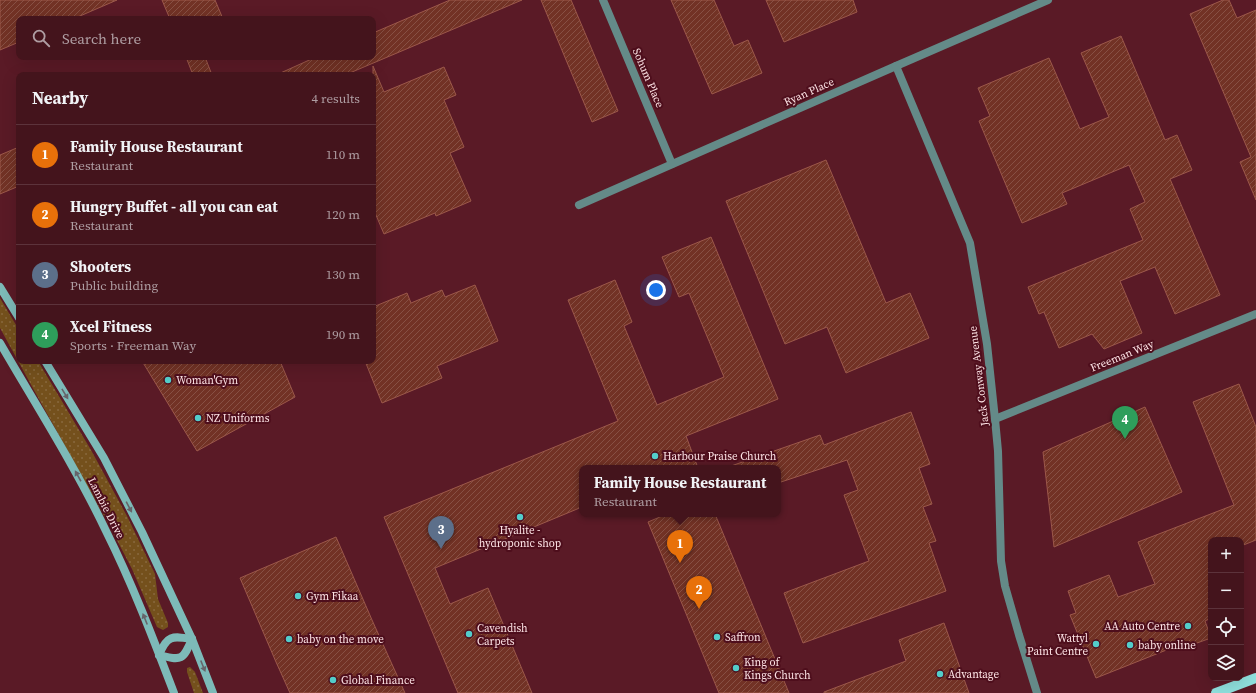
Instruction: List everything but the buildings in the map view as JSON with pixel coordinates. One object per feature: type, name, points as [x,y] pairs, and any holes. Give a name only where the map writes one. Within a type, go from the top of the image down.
[{"type":"main road","points":[[0,287],[16,313]]},
{"type":"main road","name":"Lambie Drive","points":[[0,343],[78,477],[106,531],[132,588],[174,693]]},
{"type":"main road","name":"Lambie Drive","points":[[47,364],[104,458],[142,532],[192,639],[213,693]]},
{"type":"main road","points":[[170,638],[192,639],[186,653],[179,659],[159,656],[166,641],[170,638]]},
{"type":"main road","points":[[1216,693],[1256,678]]},
{"type":"street","name":"Sohum Place","points":[[603,0],[672,164]]},
{"type":"street","name":"Ryan Place","points":[[579,204],[1048,0]]},
{"type":"street","name":"Jack Conway Avenue","points":[[896,66],[970,243],[987,344],[995,419],[998,451],[1001,561],[1005,586],[1037,693]]},
{"type":"street","name":"Freeman Way","points":[[995,419],[1256,314]]},
{"type":"shaded area","points":[[0,298],[16,325],[16,357],[0,328]]},
{"type":"shaded area","points":[[20,364],[40,364],[91,450],[127,516],[155,574],[158,599],[168,623],[168,627],[163,630],[157,627],[132,569]]},
{"type":"shaded area","points":[[190,667],[195,672],[203,693],[194,693],[187,672],[187,668]]},
{"type":"place","name":"Woman'Gym","points":[[168,380]]},
{"type":"place","name":"NZ Uniforms","points":[[198,418]]},
{"type":"place","name":"Xcel Fitness","points":[[1125,439]]},
{"type":"place","name":"Harbour Praise Church","points":[[655,456]]},
{"type":"place","name":"Hyalite - hydroponic shop","points":[[520,517]]},
{"type":"place","name":"Shooters","points":[[441,549]]},
{"type":"place","name":"Family House Restaurant","points":[[680,563]]},
{"type":"place","name":"Gym Fikaa","points":[[298,596]]},
{"type":"place","name":"Hungry Buffet - all you can eat","points":[[699,609]]},
{"type":"place","name":"AA Auto Centre","points":[[1188,626]]},
{"type":"place","name":"Cavendish Carpets","points":[[469,634]]},
{"type":"place","name":"Saffron","points":[[717,637]]},
{"type":"place","name":"baby on the move","points":[[289,639]]},
{"type":"place","name":"Wattyl Paint Centre","points":[[1096,644]]},
{"type":"place","name":"baby online","points":[[1130,645]]},
{"type":"place","name":"King of Kings Church","points":[[736,668]]},
{"type":"place","name":"Advantage","points":[[940,674]]},
{"type":"place","name":"Global Finance","points":[[333,680]]}]
